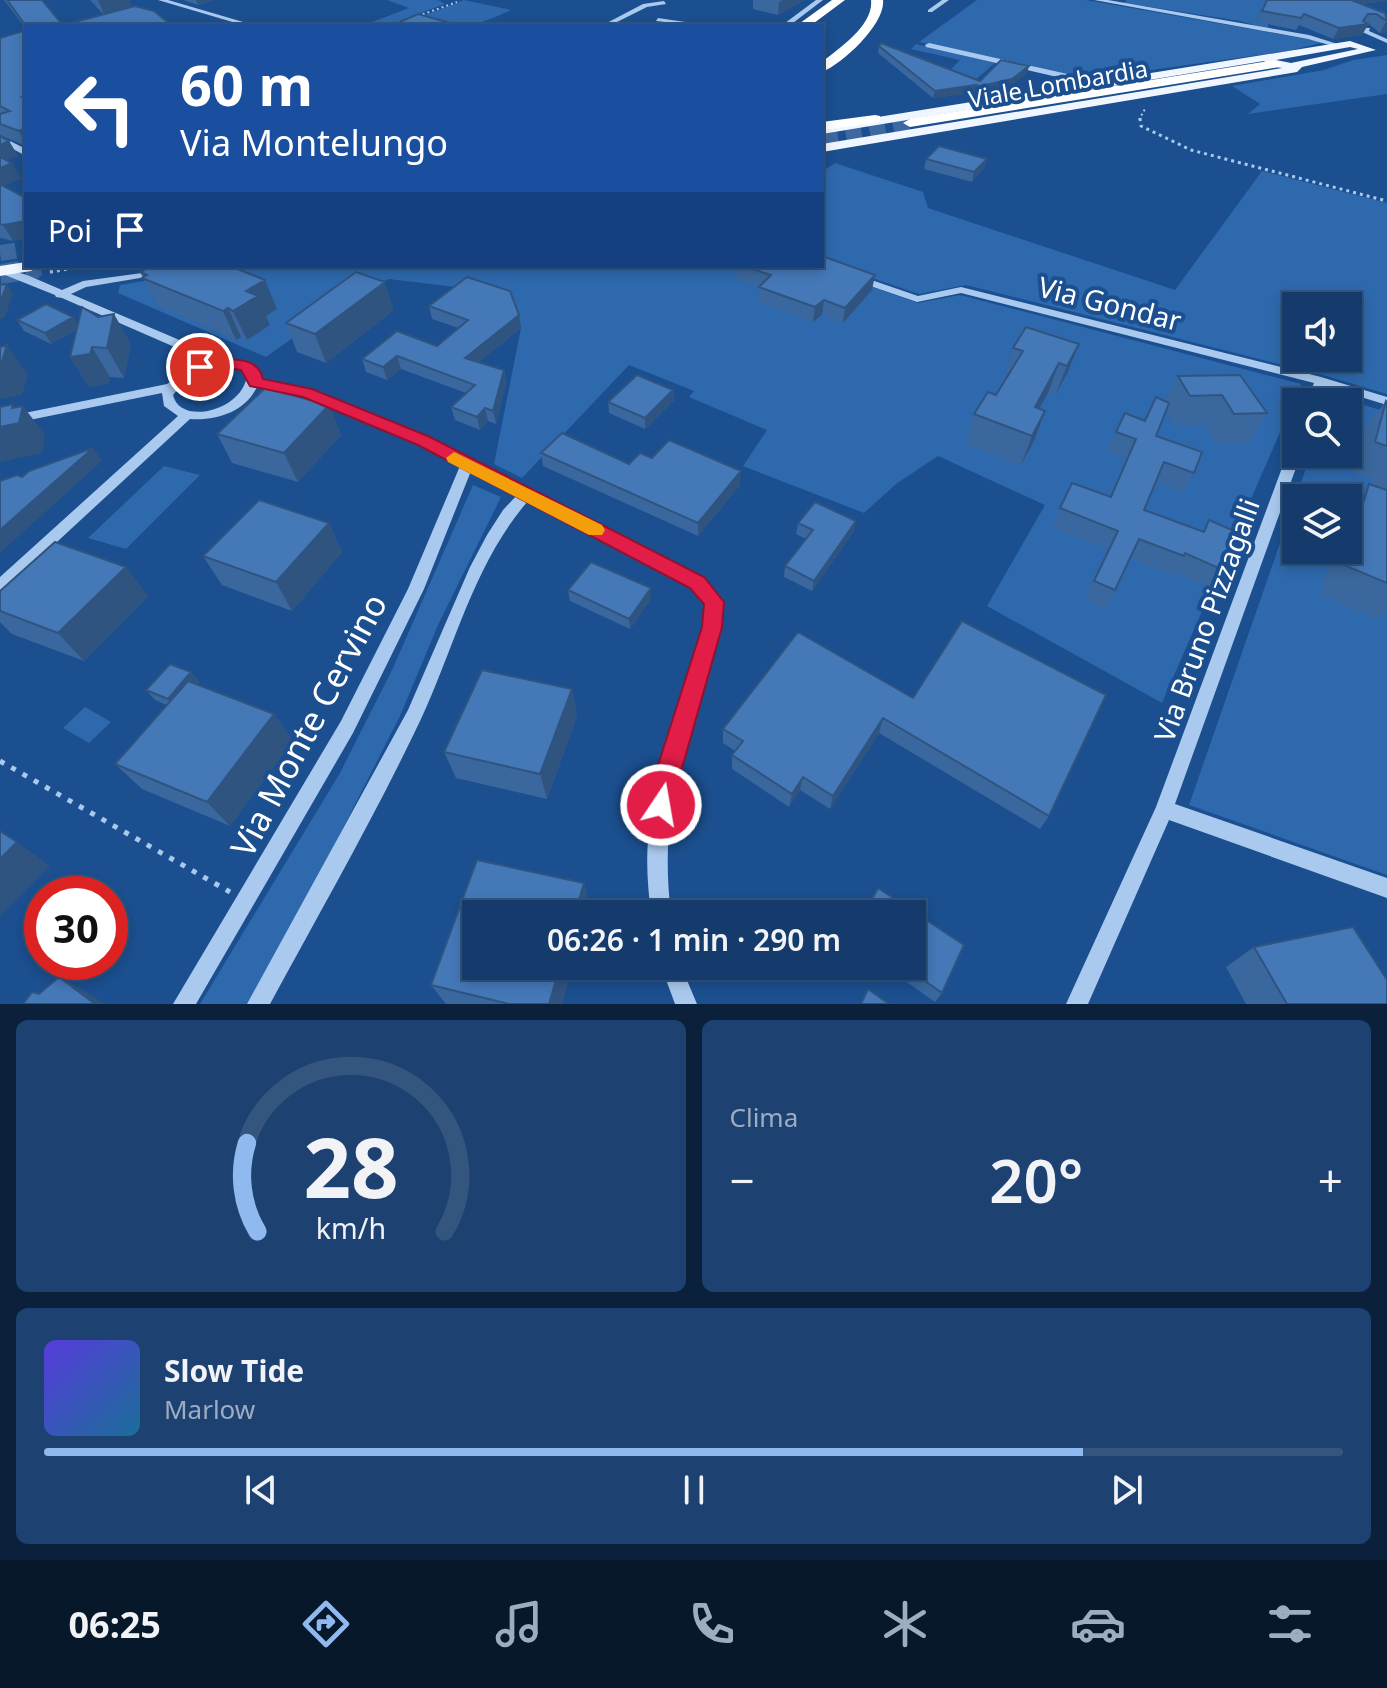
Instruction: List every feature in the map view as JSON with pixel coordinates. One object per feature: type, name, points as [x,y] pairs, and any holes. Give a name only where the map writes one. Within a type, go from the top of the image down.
[{"type":"highway","points":[[798,22],[839,0]]},
{"type":"highway","points":[[824,25],[849,0]]},
{"type":"highway","points":[[853,20],[877,0]]},
{"type":"highway","points":[[824,75],[874,17],[877,0]]},
{"type":"highway","points":[[824,67],[840,55]]},
{"type":"highway","points":[[910,123],[1271,60]]},
{"type":"highway","points":[[824,128],[875,119]]},
{"type":"main road","name":"Viale Lombardia","points":[[1271,60],[1297,64],[1386,43]]},
{"type":"main road","name":"Viale Lombardia","points":[[875,119],[1271,60],[1347,53]]},
{"type":"main road","name":"Viale Lombardia","points":[[824,148],[1297,69],[1297,64]]},
{"type":"main road","points":[[1,270],[24,267]]},
{"type":"street","points":[[161,0],[246,24]]},
{"type":"street","points":[[798,22],[820,0]]},
{"type":"street","points":[[930,11],[946,0]]},
{"type":"street","points":[[1097,0],[1309,37],[1347,53]]},
{"type":"street","points":[[608,24],[645,5],[665,2],[658,20],[652,24]]},
{"type":"street","points":[[154,11],[178,6]]},
{"type":"street","points":[[658,20],[685,24]]},
{"type":"street","points":[[1368,29],[1362,30],[1386,43]]},
{"type":"street","points":[[929,45],[1069,77],[1084,87]]},
{"type":"street","points":[[0,139],[24,152]]},
{"type":"street","name":"Via Gondar","points":[[824,267],[917,299],[961,290],[1321,381],[1387,401]]},
{"type":"street","points":[[1,270],[176,345],[220,362],[246,366],[253,371],[256,383],[251,392],[233,406],[202,415],[177,410],[169,402],[172,387]]},
{"type":"street","points":[[60,295],[83,284],[172,271]]},
{"type":"street","points":[[176,345],[187,374]]},
{"type":"street","points":[[0,422],[172,387],[187,374],[220,362]]},
{"type":"street","points":[[1318,388],[1321,381]]},
{"type":"street","points":[[256,383],[307,392],[424,441],[697,583],[714,602],[712,627],[665,781],[657,830],[658,900]]},
{"type":"street","points":[[0,586],[188,414]]},
{"type":"street","name":"Via Monte Cervino","points":[[184,1004],[347,727],[416,589],[467,465]]},
{"type":"street","name":"Via Bruno Pizzagalli","points":[[1080,1003],[1164,809],[1289,468]]},
{"type":"street","points":[[258,1004],[415,713],[474,577],[507,512],[526,494]]},
{"type":"street","points":[[1164,809],[1387,888]]},
{"type":"street","points":[[677,980],[686,1004]]},
{"type":"path","points":[[395,24],[457,2]]},
{"type":"path","points":[[1137,94],[1148,104],[1139,120],[1141,126],[1175,143],[1387,201]]},
{"type":"path","points":[[0,761],[211,883],[247,900]]},
{"type":"shaded area","points":[[387,0],[438,0],[445,4],[391,24],[367,24],[409,8]]},
{"type":"shaded area","points":[[464,0],[511,10],[475,24],[445,24],[418,18]]},
{"type":"shaded area","points":[[977,0],[1086,0],[1324,42],[1289,51],[1114,75],[1106,70],[1067,76],[919,42]]},
{"type":"shaded area","points":[[1127,0],[1267,0],[1257,22],[1268,24],[1268,29],[1240,21],[1124,3]]},
{"type":"shaded area","points":[[916,44],[995,63],[973,82],[946,74],[960,60],[911,49]]},
{"type":"shaded area","points":[[1387,55],[1387,94],[1248,114],[1260,104],[1232,86],[1324,70],[1353,60]]},
{"type":"shaded area","points":[[835,163],[923,192],[928,208],[1175,290],[1262,171],[1387,203],[1387,394],[1311,372],[1362,372],[1362,292],[1282,292],[1282,365],[966,285],[919,294],[824,262],[824,171]]},
{"type":"shaded area","points":[[222,268],[818,268],[918,303],[960,295],[1301,384],[1299,388],[1282,388],[1282,428],[1162,703],[987,606],[1045,505],[938,456],[896,484],[864,513],[743,466],[767,430],[689,397],[694,391],[629,365],[522,478],[494,464],[521,328],[516,313],[464,288],[389,279],[355,294],[266,357],[118,293],[120,285]]},
{"type":"shaded area","points":[[1362,404],[1387,412],[1387,875],[1189,805],[1282,537],[1282,564],[1362,564],[1362,484],[1301,484],[1306,468],[1362,468]]},
{"type":"shaded area","points":[[164,466],[200,475],[126,549],[88,538]]},
{"type":"shaded area","points":[[473,485],[501,497],[438,625],[400,716],[286,940],[248,1004],[200,1004],[340,773],[393,668]]},
{"type":"shaded area","points":[[85,707],[111,722],[89,743],[63,728]]},
{"type":"building","points":[[7,0],[42,0],[62,24],[25,24]]},
{"type":"building","points":[[1267,0],[1351,0],[1385,13],[1387,21],[1376,14],[1368,14],[1363,21],[1368,24],[1339,28],[1304,14],[1301,18],[1262,11]]},
{"type":"building","points":[[135,6],[154,11],[170,24],[67,24]]},
{"type":"building","points":[[418,14],[454,24],[395,24]]},
{"type":"building","points":[[24,31],[24,129],[19,131],[0,124],[0,114],[10,111],[0,106],[0,38]]},
{"type":"building","points":[[881,43],[980,81],[1001,60],[1029,66],[1012,79],[973,88],[976,85],[935,91],[879,46]]},
{"type":"building","points":[[0,136],[9,141],[0,145]]},
{"type":"building","points":[[939,146],[987,159],[974,172],[926,159]]},
{"type":"building","points":[[0,157],[12,163],[0,168]]},
{"type":"building","points":[[0,184],[24,197],[24,221],[0,224]]},
{"type":"building","points":[[824,257],[875,275],[845,308],[824,300],[815,307],[759,287],[771,275],[748,268],[824,268]]},
{"type":"building","points":[[148,268],[235,268],[265,280],[246,291],[258,296],[233,311],[228,308],[223,311],[142,278],[147,275],[140,272]]},
{"type":"building","points":[[356,272],[385,282],[315,334],[286,323]]},
{"type":"building","points":[[467,277],[510,291],[519,315],[465,358],[504,370],[493,411],[485,408],[477,417],[451,407],[475,385],[397,356],[383,367],[362,359],[397,331],[437,346],[468,320],[429,306]]},
{"type":"building","points":[[7,284],[0,303],[0,285]]},
{"type":"building","points":[[46,304],[73,317],[45,333],[17,320]]},
{"type":"building","points":[[82,307],[98,317],[114,314],[107,348],[92,347],[90,354],[70,357]]},
{"type":"building","points":[[1026,327],[1079,344],[1067,366],[1059,363],[1035,407],[1045,411],[1032,436],[974,414],[988,392],[996,395],[1023,351],[1013,348]]},
{"type":"building","points":[[7,345],[1,365],[0,365],[0,347]]},
{"type":"building","points":[[637,375],[673,390],[645,418],[608,402]]},
{"type":"building","points":[[1240,375],[1267,413],[1234,414],[1222,395],[1190,396],[1178,376]]},
{"type":"building","points":[[265,388],[329,405],[284,453],[217,434]]},
{"type":"building","points":[[1156,397],[1169,403],[1156,436],[1202,452],[1194,473],[1164,462],[1144,510],[1204,532],[1209,520],[1239,533],[1225,571],[1185,553],[1184,556],[1139,539],[1115,590],[1094,581],[1118,531],[1060,508],[1072,483],[1111,497],[1136,439],[1116,432],[1125,413],[1145,421]]},
{"type":"building","points":[[1387,402],[1387,446],[1375,442]]},
{"type":"building","points":[[13,404],[12,408],[23,406],[19,423],[0,427],[0,407]]},
{"type":"building","points":[[562,433],[629,464],[640,453],[652,458],[669,440],[741,471],[698,523],[541,453]]},
{"type":"building","points":[[93,448],[0,530],[0,481],[17,475],[22,477],[29,471]]},
{"type":"building","points":[[1369,484],[1387,490],[1387,583],[1344,565],[1362,564],[1362,507]]},
{"type":"building","points":[[259,500],[329,523],[276,582],[203,556]]},
{"type":"building","points":[[815,502],[856,521],[814,581],[785,566],[813,530],[798,523]]},
{"type":"building","points":[[55,542],[126,567],[58,633],[0,611],[0,591]]},
{"type":"building","points":[[591,562],[651,588],[629,619],[568,590]]},
{"type":"building","points":[[962,621],[1106,695],[1049,816],[883,718],[833,796],[803,777],[792,794],[732,755],[743,741],[723,729],[798,632],[913,698]]},
{"type":"building","points":[[170,664],[191,672],[168,699],[146,690]]},
{"type":"building","points":[[482,670],[572,689],[540,774],[444,752]]},
{"type":"building","points":[[188,681],[274,714],[207,802],[115,764]]},
{"type":"building","points":[[0,831],[17,842],[0,859]]},
{"type":"building","points":[[477,860],[584,883],[579,900],[462,900]]},
{"type":"building","points":[[878,888],[896,900],[872,900]]},
{"type":"building","points":[[462,901],[462,980],[556,980],[549,1004],[509,1004],[431,985]]},
{"type":"building","points":[[926,920],[964,945],[942,993],[924,980]]},
{"type":"building","points":[[1353,927],[1387,980],[1387,1004],[1287,1004],[1254,947]]},
{"type":"building","points":[[55,980],[63,980],[95,1004],[23,1004],[32,992],[39,994]]},
{"type":"building","points":[[868,989],[889,1004],[861,1004]]},
{"type":"tunnel","points":[[824,138],[910,123]]},
{"type":"tunnel","points":[[0,253],[24,249]]},
{"type":"tunnel","points":[[30,269],[38,268]]},
{"type":"tunnel","points":[[30,269],[38,268]]},
{"type":"tunnel","points":[[0,274],[30,269]]},
{"type":"tunnel","points":[[25,270],[30,269]]},
{"type":"slow traffic","points":[[454,458],[595,530]]},
{"type":"route","points":[[200,367],[234,362],[253,371],[256,383],[307,392],[424,441],[697,583],[714,602],[712,627],[665,781],[661,805]]}]
